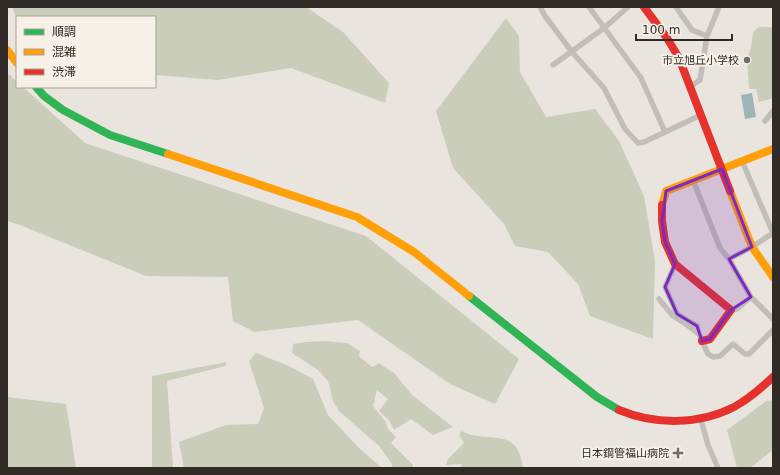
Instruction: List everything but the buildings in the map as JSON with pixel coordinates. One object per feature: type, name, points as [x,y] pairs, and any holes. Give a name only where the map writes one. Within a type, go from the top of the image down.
[{"type":"street","points":[[540,7],[572,52],[604,88],[625,129],[638,144],[701,115]]},
{"type":"street","points":[[589,7],[641,78],[665,132]]},
{"type":"street","points":[[553,64],[604,28],[628,7]]},
{"type":"street","points":[[644,7],[668,38],[679,58],[752,247],[773,277]]},
{"type":"street","points":[[676,7],[692,30],[707,36]]},
{"type":"street","points":[[691,86],[700,80],[707,36],[719,7]]},
{"type":"street","points":[[7,50],[16,62]]},
{"type":"street","points":[[37,88],[44,96],[63,110],[110,135],[357,217],[414,252],[602,401],[616,409],[632,415],[650,419],[683,422],[701,420],[725,412],[742,403],[773,377]]},
{"type":"street","points":[[765,121],[773,111]]},
{"type":"street","points":[[731,310],[675,264],[665,242],[662,221],[662,204],[666,191],[773,149]]},
{"type":"street","points":[[729,259],[752,247],[773,233],[742,160]]},
{"type":"street","points":[[693,180],[720,248],[729,259],[751,297],[773,319]]},
{"type":"street","points":[[675,264],[665,287],[677,314],[697,326],[700,337],[708,354],[713,357],[720,356],[733,344],[745,354],[749,354],[773,330]]},
{"type":"street","points":[[659,299],[673,316],[686,324],[700,337],[710,339],[731,310],[737,309],[751,297]]},
{"type":"street","points":[[701,420],[708,445],[718,468]]},
{"type":"highlighted area","points":[[722,169],[752,247],[729,259],[751,297],[731,310],[710,339],[702,341],[697,326],[677,314],[665,287],[675,264],[665,242],[662,221],[666,191]]},
{"type":"green space","points":[[12,7],[306,7],[343,32],[389,83],[385,103],[291,68],[218,80],[156,75],[156,16],[16,17]]},
{"type":"green space","points":[[506,18],[519,36],[520,72],[546,117],[595,109],[619,141],[644,196],[655,261],[653,339],[590,316],[578,284],[548,252],[515,246],[504,224],[453,168],[436,111]]},
{"type":"green space","points":[[759,27],[773,27],[773,98],[759,102],[756,89],[749,89],[747,58],[751,48],[753,32]]},
{"type":"green space","points":[[7,75],[10,75],[16,81],[16,88],[24,88],[85,143],[366,236],[519,359],[495,404],[450,384],[358,320],[254,332],[233,321],[228,277],[146,276],[7,221]]},
{"type":"green space","points":[[325,341],[347,343],[360,351],[359,356],[372,367],[379,363],[394,373],[412,395],[453,427],[433,435],[411,419],[394,430],[389,420],[379,411],[388,399],[377,390],[373,406],[385,421],[388,429],[396,437],[391,443],[413,465],[413,468],[392,468],[392,464],[379,446],[339,411],[333,401],[328,381],[318,370],[292,353],[293,344]]},
{"type":"green space","points":[[256,353],[289,366],[313,379],[328,415],[359,448],[382,468],[184,468],[179,442],[226,425],[258,424],[264,408],[249,361]]},
{"type":"green space","points":[[227,362],[225,366],[167,381],[173,468],[152,468],[152,376]]},
{"type":"green space","points":[[7,397],[66,404],[76,468],[7,468]]},
{"type":"green space","points":[[773,400],[773,450],[750,468],[737,468],[727,430],[766,401]]},
{"type":"green space","points":[[461,431],[471,435],[500,438],[508,441],[515,446],[520,454],[523,468],[462,468],[461,464],[446,465],[448,459],[464,443],[459,435]]},
{"type":"water","points":[[752,93],[756,117],[745,119],[741,95]]},
{"type":"traffic: fast","points":[[37,88],[44,96],[63,110],[110,135],[168,154]]},
{"type":"traffic: fast","points":[[469,296],[597,397],[619,410]]},
{"type":"traffic: slow","points":[[7,50],[16,62]]},
{"type":"traffic: slow","points":[[662,205],[666,191],[773,149]]},
{"type":"traffic: slow","points":[[168,154],[357,217],[414,252],[469,296]]},
{"type":"traffic: slow","points":[[730,191],[752,247],[773,277]]},
{"type":"traffic: jam","points":[[644,7],[667,38],[679,58],[730,191]]},
{"type":"traffic: jam","points":[[662,205],[662,221],[665,242],[675,264],[731,310],[710,339],[702,341]]},
{"type":"traffic: jam","points":[[619,410],[647,418],[677,421],[692,420],[720,413],[734,407],[755,393],[773,377]]},
{"type":"place","name":"市立旭丘小学校","points":[[747,60]]},
{"type":"place","name":"日本鋼管福山病院","points":[[678,453]]}]
